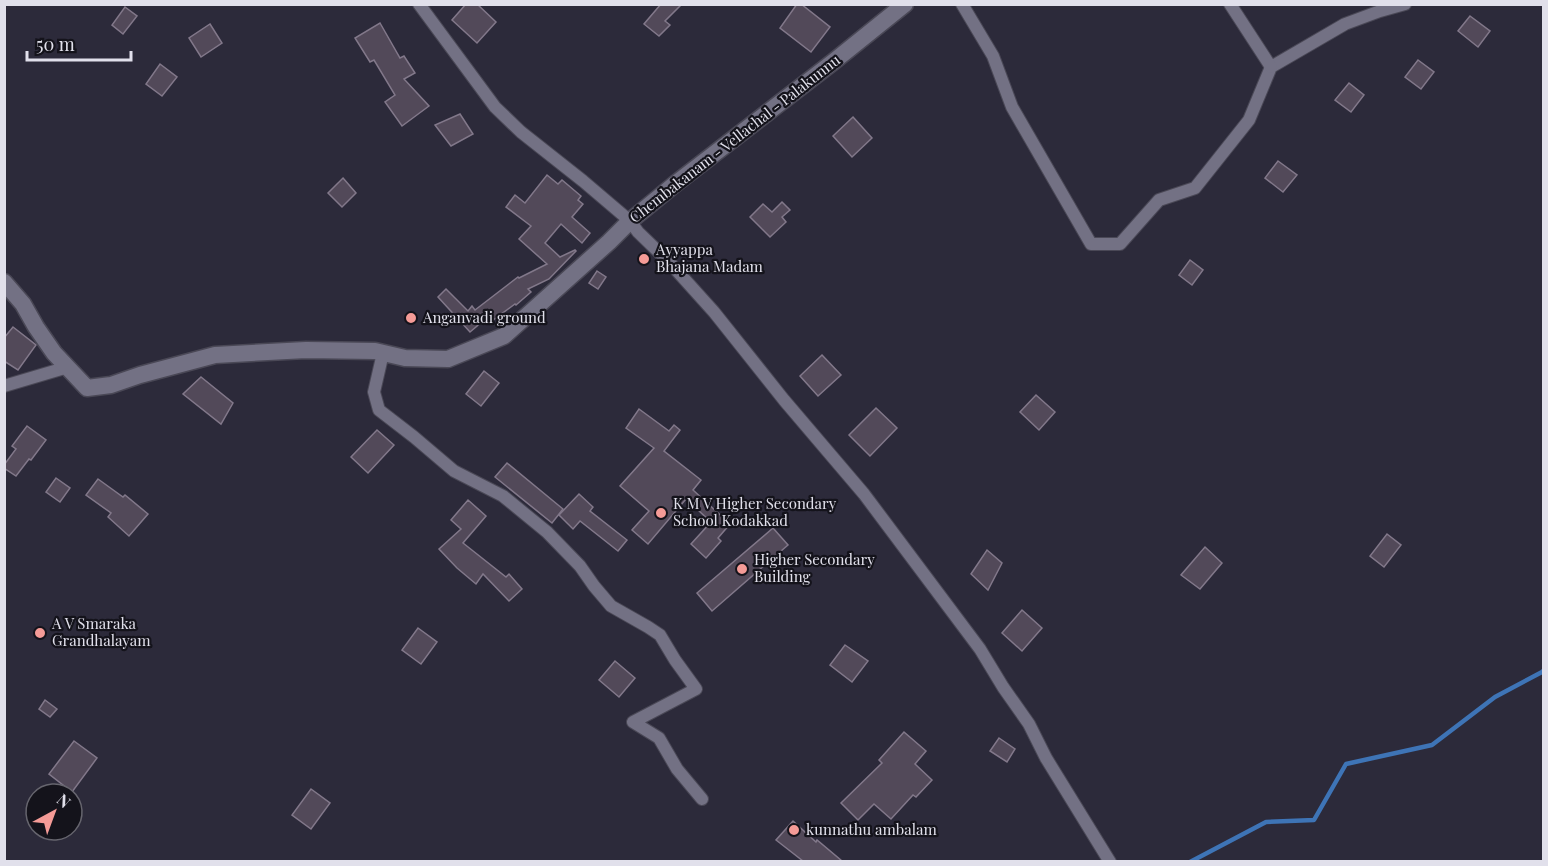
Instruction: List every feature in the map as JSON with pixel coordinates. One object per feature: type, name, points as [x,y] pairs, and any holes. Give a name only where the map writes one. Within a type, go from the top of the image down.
[{"type":"main road","name":"Chembakanam - Vellachal - Palakunnu","points":[[4,282],[23,304],[54,353],[87,388],[111,385],[215,355],[375,351],[405,358],[448,359],[504,336],[630,221],[904,4]]},
{"type":"street","points":[[419,4],[495,107],[521,132],[584,181],[630,221],[669,262],[714,312],[881,516],[980,650],[1029,724],[1046,758],[1110,861]]},
{"type":"street","points":[[962,4],[993,56],[1012,108],[1091,244],[1120,244],[1159,200],[1195,188],[1249,120],[1271,67],[1345,24],[1405,4]]},
{"type":"street","points":[[1230,4],[1271,67]]},
{"type":"street","points":[[383,353],[374,392],[379,410],[454,471],[503,496],[547,532],[580,566],[611,606],[660,635],[696,689],[633,722],[659,738],[677,769],[702,799]]},
{"type":"street","points":[[4,386],[68,367]]},
{"type":"building","points":[[466,4],[477,4],[496,22],[477,43],[452,20]]},
{"type":"building","points":[[661,4],[682,4],[665,21],[670,25],[659,36],[644,24]]},
{"type":"building","points":[[797,4],[801,4],[830,27],[811,52],[780,28]]},
{"type":"building","points":[[125,7],[137,16],[123,34],[112,25]]},
{"type":"building","points":[[1470,16],[1490,31],[1478,47],[1458,31]]},
{"type":"building","points":[[380,23],[400,58],[404,56],[415,73],[404,79],[429,106],[402,126],[385,102],[395,95],[374,60],[370,62],[355,38]]},
{"type":"building","points":[[210,24],[222,43],[201,57],[189,38]]},
{"type":"building","points":[[1418,60],[1434,72],[1421,89],[1405,77]]},
{"type":"building","points":[[160,64],[177,77],[162,96],[146,84]]},
{"type":"building","points":[[1349,83],[1364,95],[1351,112],[1335,100]]},
{"type":"building","points":[[460,114],[473,134],[451,146],[435,125]]},
{"type":"building","points":[[853,117],[872,138],[852,157],[833,136]]},
{"type":"building","points":[[1278,161],[1297,175],[1283,192],[1265,178]]},
{"type":"building","points":[[547,175],[558,184],[562,180],[581,196],[578,200],[583,204],[572,217],[590,233],[582,243],[561,224],[545,243],[560,257],[576,251],[549,279],[528,289],[531,292],[516,305],[493,320],[489,316],[470,332],[438,297],[446,289],[468,311],[472,306],[475,310],[518,277],[547,264],[519,239],[531,226],[506,207],[515,195],[525,203]]},
{"type":"building","points":[[343,178],[356,193],[342,207],[328,193]]},
{"type":"building","points":[[782,202],[790,210],[782,217],[786,222],[770,237],[750,217],[763,204],[772,212]]},
{"type":"building","points":[[1190,260],[1203,270],[1192,285],[1179,275]]},
{"type":"building","points":[[597,271],[606,277],[598,289],[589,283]]},
{"type":"building","points":[[13,327],[36,345],[18,370],[4,361],[4,338]]},
{"type":"building","points":[[822,355],[841,375],[818,396],[800,376]]},
{"type":"building","points":[[484,371],[499,383],[481,406],[466,394]]},
{"type":"building","points":[[201,377],[233,403],[221,424],[183,394]]},
{"type":"building","points":[[1036,395],[1055,412],[1039,430],[1020,412]]},
{"type":"building","points":[[876,408],[897,428],[870,456],[849,435]]},
{"type":"building","points":[[639,409],[669,431],[674,425],[680,430],[664,451],[701,480],[693,490],[730,524],[718,538],[721,541],[706,558],[691,544],[711,522],[686,499],[648,544],[632,530],[649,511],[620,486],[654,448],[626,428]]},
{"type":"building","points":[[27,426],[46,440],[16,476],[4,468],[4,465],[16,449],[12,446]]},
{"type":"building","points":[[377,430],[394,445],[368,473],[351,457]]},
{"type":"building","points":[[507,463],[563,509],[552,523],[495,477]]},
{"type":"building","points":[[56,478],[70,488],[60,502],[46,492]]},
{"type":"building","points":[[98,479],[123,497],[125,495],[148,514],[129,536],[108,517],[111,513],[86,495]]},
{"type":"building","points":[[579,494],[593,507],[590,511],[627,540],[618,551],[580,521],[573,529],[559,515]]},
{"type":"building","points":[[468,500],[486,516],[463,543],[506,577],[509,574],[522,589],[509,601],[483,574],[476,584],[439,549],[461,529],[451,520]]},
{"type":"building","name":"Higher Secondary Building","points":[[773,528],[788,545],[712,611],[697,593]]},
{"type":"building","points":[[1387,534],[1401,545],[1384,567],[1370,556]]},
{"type":"building","points":[[1205,547],[1222,563],[1200,589],[1181,575]]},
{"type":"building","points":[[987,550],[1002,563],[988,590],[971,574]]},
{"type":"building","points":[[1022,610],[1042,628],[1022,651],[1002,633]]},
{"type":"building","points":[[418,628],[437,642],[421,664],[402,650]]},
{"type":"building","points":[[845,645],[868,661],[852,682],[830,665]]},
{"type":"building","points":[[615,661],[635,678],[619,697],[599,680]]},
{"type":"building","points":[[45,700],[57,709],[50,717],[39,709]]},
{"type":"building","points":[[904,732],[926,751],[915,764],[932,780],[916,797],[913,795],[891,819],[874,804],[858,820],[841,803],[882,763],[879,760]]},
{"type":"building","points":[[999,738],[1015,749],[1007,762],[990,751]]},
{"type":"building","points":[[74,741],[97,758],[79,782],[59,782],[49,774]]},
{"type":"building","points":[[311,789],[330,803],[311,829],[292,815]]},
{"type":"building","points":[[793,821],[842,861],[803,861],[776,840]]},
{"type":"waterway","points":[[1190,862],[1266,822],[1314,820],[1346,764],[1432,745],[1495,697],[1544,670]]},
{"type":"place","name":"Ayyappa Bhajana Madam","points":[[644,259]]},
{"type":"place","name":"Anganvadi ground","points":[[411,318]]},
{"type":"place","name":"K M V Higher Secondary School Kodakkad","points":[[661,513]]},
{"type":"place","name":"Higher Secondary Building","points":[[742,569]]},
{"type":"place","name":"A V Smaraka Grandhalayam","points":[[40,633]]},
{"type":"place","name":"kunnathu ambalam","points":[[794,830]]}]
